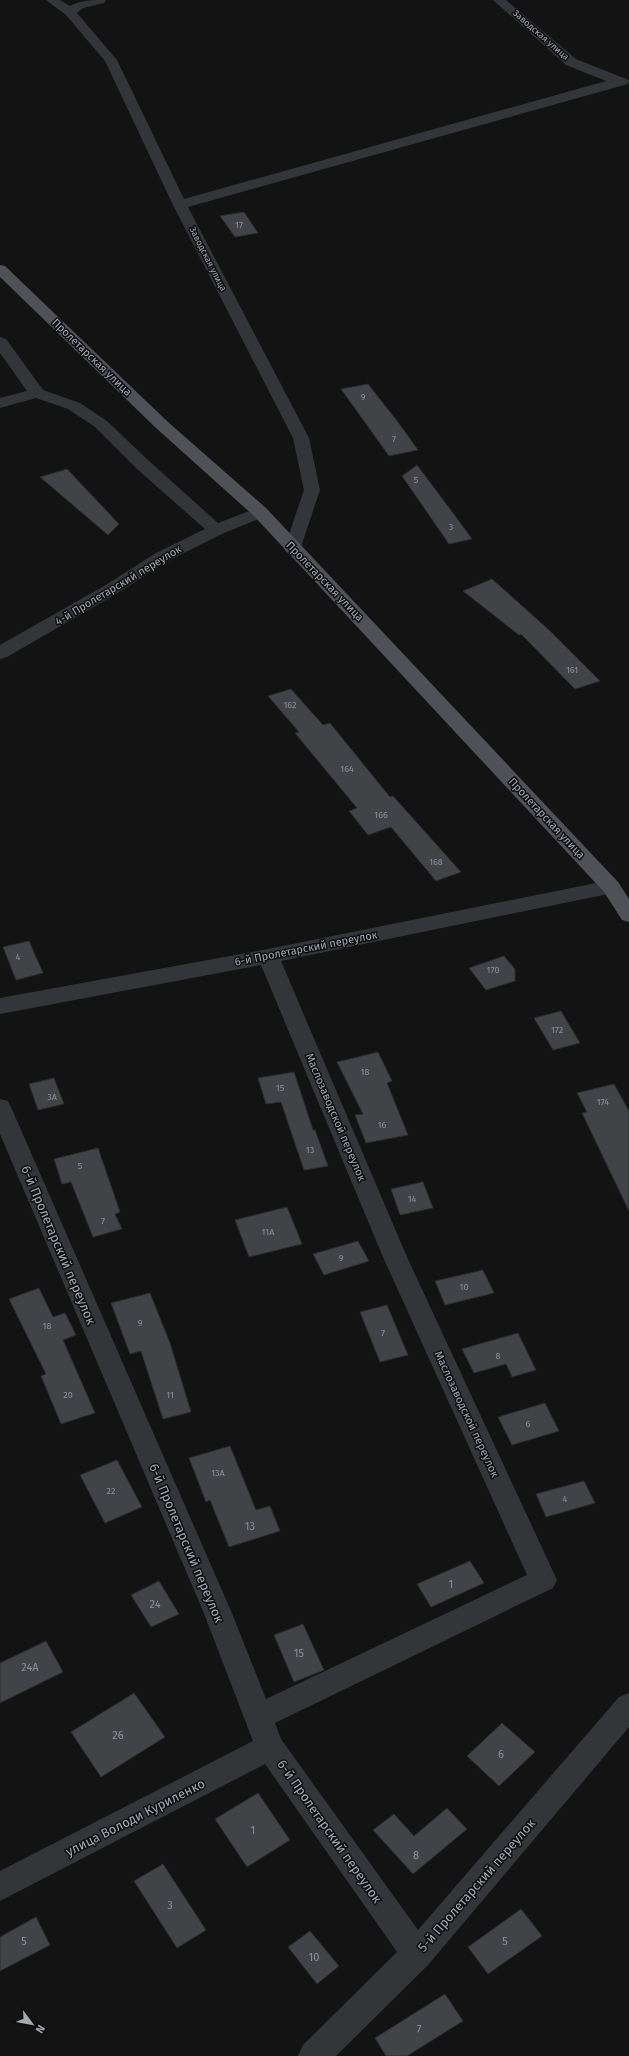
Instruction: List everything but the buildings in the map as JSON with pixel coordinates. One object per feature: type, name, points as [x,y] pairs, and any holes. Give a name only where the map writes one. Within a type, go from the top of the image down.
[{"type":"main road","name":"Пролетарская улица","points":[[0,269],[162,425],[260,512],[293,549],[360,616],[611,887],[629,915]]},
{"type":"street","name":"Заводская улица","points":[[52,0],[70,12],[111,60],[180,205],[301,438],[312,490],[293,549]]},
{"type":"street","points":[[70,12],[79,5],[100,0]]},
{"type":"street","name":"Заводская улица","points":[[499,0],[571,62],[624,82]]},
{"type":"street","points":[[180,205],[624,82]]},
{"type":"street","points":[[0,342],[37,394]]},
{"type":"street","points":[[0,403],[37,394],[74,406],[101,424],[143,465],[216,530]]},
{"type":"street","name":"4-й Пролетарский переулок","points":[[0,653],[110,590],[162,557],[216,530],[260,512]]},
{"type":"street","name":"6-й Пролетарский переулок","points":[[0,1006],[268,956],[611,887]]},
{"type":"street","name":"Маслозаводской переулок","points":[[258,1717],[543,1580],[395,1257],[268,956]]},
{"type":"street","name":"6-й Пролетарский переулок","points":[[0,1107],[216,1611],[270,1747],[417,1954]]},
{"type":"street","name":"5-й Пролетарский переулок","points":[[314,2056],[417,1954],[629,1706]]},
{"type":"street","name":"улица Володи Куриленко","points":[[0,1887],[270,1747]]}]
